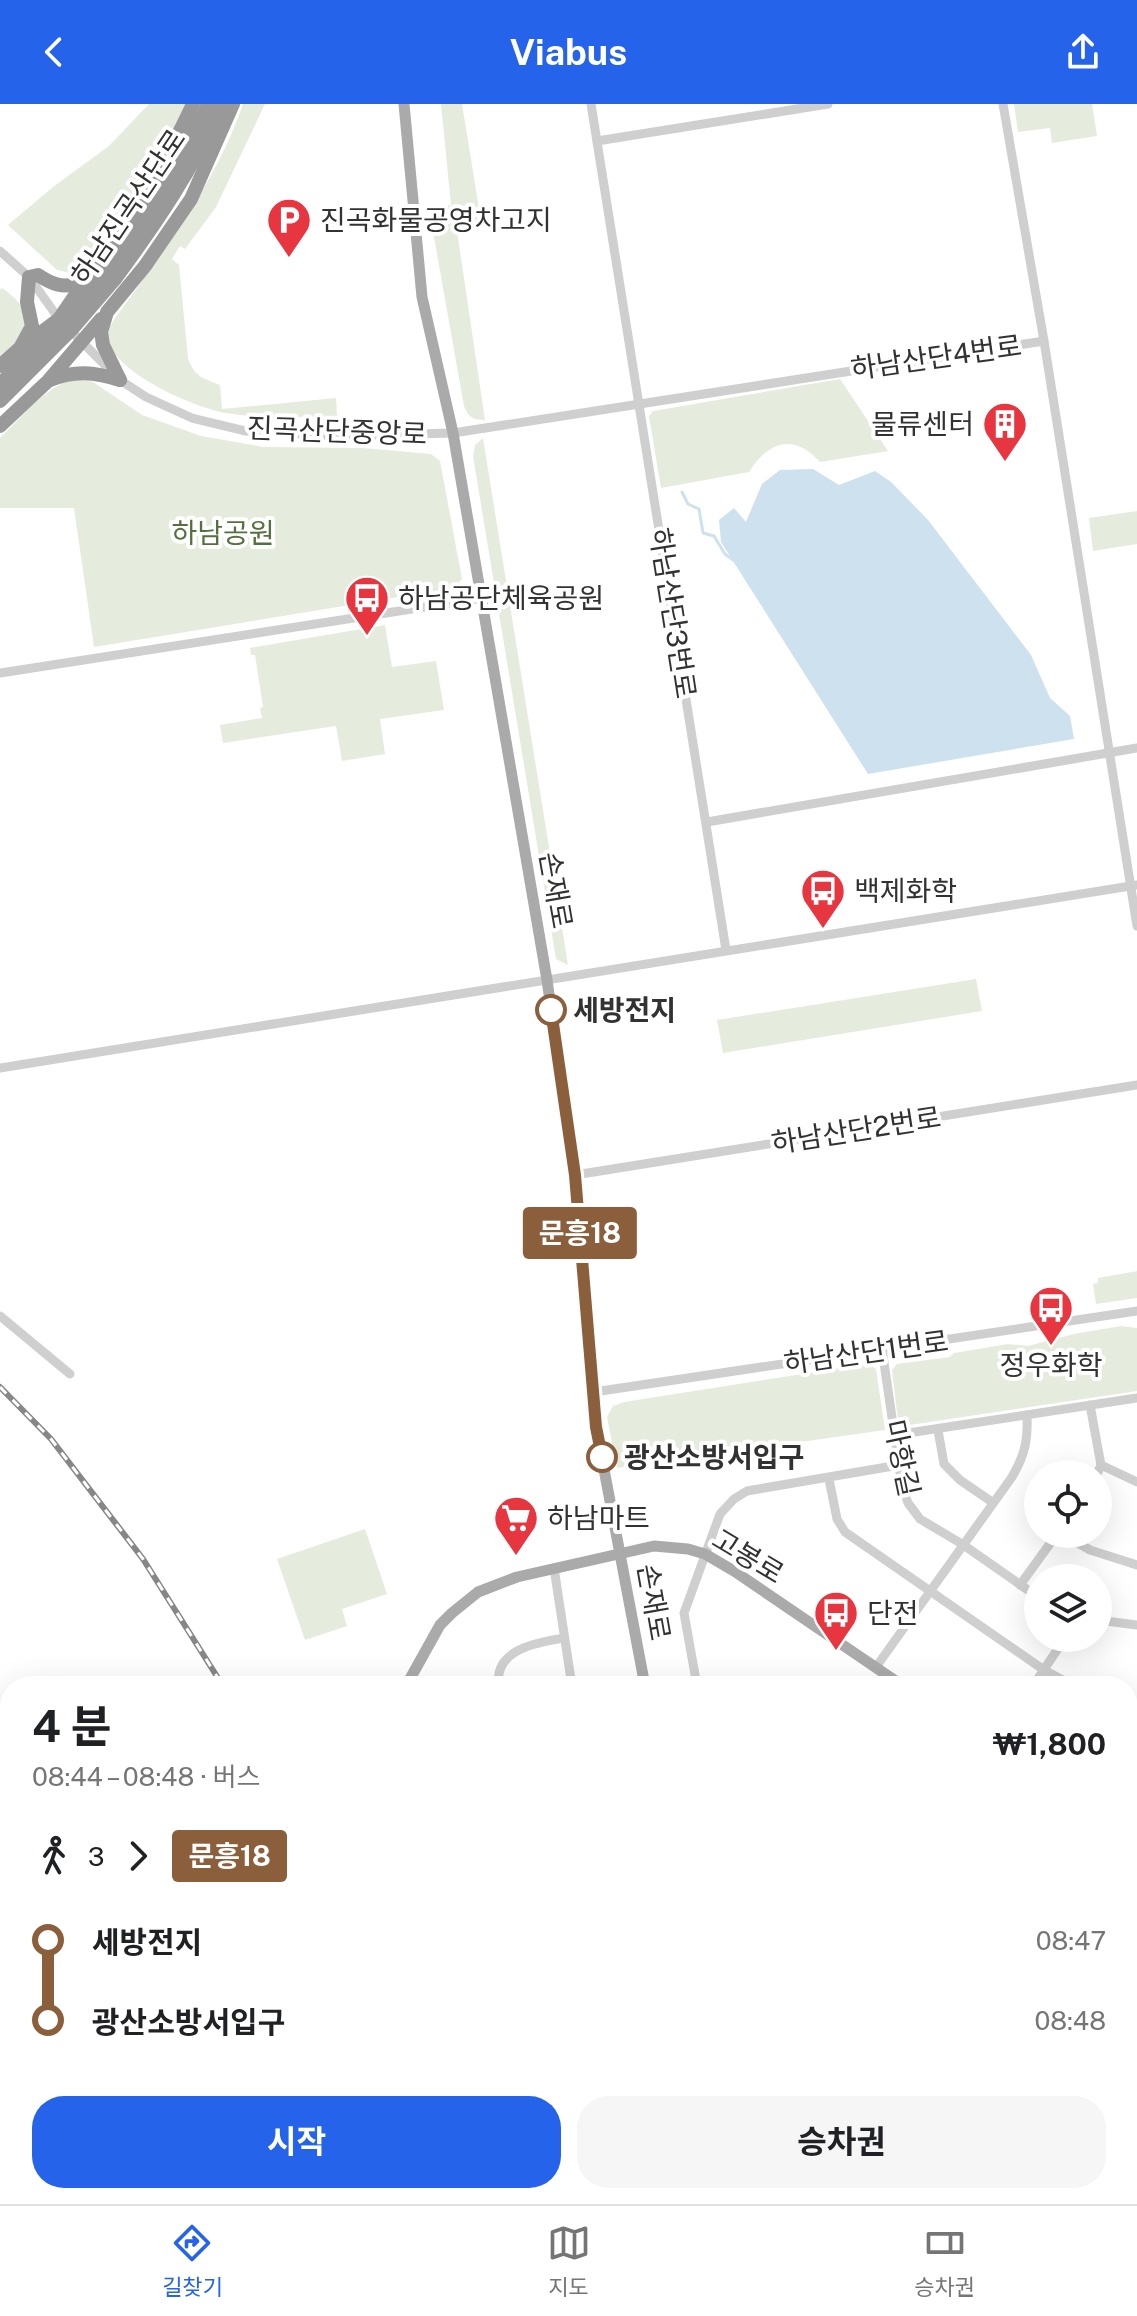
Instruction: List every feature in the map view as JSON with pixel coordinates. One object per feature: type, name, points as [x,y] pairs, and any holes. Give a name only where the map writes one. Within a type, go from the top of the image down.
[{"type":"highway","points":[[0,366],[59,319],[105,272],[193,104]]},
{"type":"highway","name":"하남진곡산단로","points":[[0,384],[66,321],[105,272],[138,227],[208,104]]},
{"type":"highway","name":"하남진곡산단로","points":[[0,401],[73,328],[105,272],[149,233],[209,132],[221,104]]},
{"type":"highway","points":[[0,426],[48,381],[145,266],[191,199],[233,104]]},
{"type":"highway","points":[[20,348],[32,326],[27,302],[29,277],[38,275],[51,284],[64,285],[105,272]]},
{"type":"highway","points":[[107,312],[101,332],[103,345],[120,380]]},
{"type":"highway","points":[[48,381],[77,372],[120,380]]},
{"type":"main road","name":"손재로","points":[[404,104],[422,297],[453,433],[547,980],[575,1175],[596,1427],[643,1676]]},
{"type":"main road","name":"고봉로","points":[[412,1676],[440,1625],[466,1602],[496,1585],[554,1568],[654,1546],[705,1554],[889,1676]]},
{"type":"street","points":[[591,104],[638,404]]},
{"type":"street","points":[[597,141],[828,104]]},
{"type":"street","name":"하남산단4번로","points":[[453,433],[1044,341],[1003,104]]},
{"type":"street","name":"진곡산단중앙로","points":[[0,251],[29,277],[81,344],[120,380],[146,397],[192,418],[246,431],[338,436],[453,433]]},
{"type":"street","points":[[1044,341],[1109,752],[1134,886],[1137,926]]},
{"type":"street","name":"하남산단3번로","points":[[638,404],[726,950]]},
{"type":"street","points":[[0,673],[483,598]]},
{"type":"street","points":[[707,822],[1137,748]]},
{"type":"street","points":[[0,1068],[1134,886]]},
{"type":"street","name":"하남산단2번로","points":[[575,1175],[1137,1085]]},
{"type":"street","name":"하남산단1번로","points":[[594,1392],[1137,1311]]},
{"type":"street","points":[[0,1316],[70,1374]]},
{"type":"street","name":"마항길","points":[[882,1349],[899,1465],[908,1503],[920,1519],[1024,1588]]},
{"type":"street","points":[[895,1435],[1137,1398]]},
{"type":"street","points":[[1090,1405],[1098,1460]]},
{"type":"street","points":[[876,1667],[1025,1455],[1027,1415]]},
{"type":"street","points":[[938,1430],[944,1464],[960,1480],[992,1502]]},
{"type":"street","points":[[695,1676],[684,1613],[720,1514],[734,1499],[747,1491],[899,1465]]},
{"type":"street","points":[[1112,1473],[1137,1482]]},
{"type":"street","points":[[829,1479],[837,1519],[845,1532],[1055,1676]]},
{"type":"street","points":[[1020,1585],[1049,1548]]},
{"type":"street","points":[[1086,1548],[1137,1565]]},
{"type":"street","points":[[554,1568],[570,1676]]},
{"type":"street","points":[[1112,1622],[1137,1625]]},
{"type":"street","points":[[500,1676],[501,1670],[517,1650],[564,1638]]},
{"type":"street","points":[[1040,1676],[1056,1652]]},
{"type":"green space","points":[[149,104],[187,104],[163,151],[83,266],[66,272],[57,270],[8,225],[109,146]]},
{"type":"green space","points":[[243,104],[265,104],[216,207],[185,249],[180,246],[172,259],[179,265],[188,358],[200,376],[220,385],[222,409],[336,398],[337,416],[268,417],[212,410],[140,376],[125,365],[108,340],[112,322],[204,188]]},
{"type":"green space","points":[[441,104],[462,104],[482,227],[457,231],[485,420],[472,417],[464,406],[429,209],[451,205]]},
{"type":"green space","points":[[1014,104],[1092,104],[1097,136],[1052,143],[1050,128],[1018,132]]},
{"type":"green space","points":[[2,288],[21,307],[25,324],[17,342],[0,361],[0,290]]},
{"type":"green space","name":"하남공원","points":[[79,378],[93,382],[142,415],[201,436],[264,447],[363,448],[431,454],[440,461],[462,579],[454,588],[94,647],[74,508],[0,508],[0,438],[46,393]]},
{"type":"green space","points":[[840,379],[888,451],[820,462],[800,447],[782,444],[764,454],[749,472],[661,488],[649,416],[653,411]]},
{"type":"green space","points":[[483,438],[568,965],[556,959],[473,456],[475,445]]},
{"type":"green space","points":[[1137,511],[1137,544],[1093,551],[1089,518]]},
{"type":"green space","points":[[385,625],[392,667],[436,661],[444,710],[380,719],[385,754],[342,761],[336,726],[223,743],[220,725],[262,718],[255,655],[251,655],[250,648]]},
{"type":"green space","points":[[976,979],[982,1011],[723,1053],[717,1020]]},
{"type":"green space","points":[[1137,1271],[1137,1298],[1096,1304],[1093,1284],[1098,1283],[1098,1278]]},
{"type":"green space","points":[[1121,1326],[1137,1328],[1137,1391],[903,1426],[898,1421],[892,1370],[897,1364],[950,1357],[954,1353],[1008,1344],[1028,1346]]},
{"type":"green space","points":[[860,1365],[876,1369],[885,1430],[617,1468],[607,1417],[613,1406]]},
{"type":"green space","points":[[365,1529],[387,1594],[342,1609],[347,1626],[305,1640],[277,1559]]},
{"type":"water","points":[[813,469],[839,485],[875,471],[891,482],[928,520],[1031,655],[1050,698],[1070,716],[1074,739],[868,774],[721,542],[719,520],[734,508],[746,522],[762,484],[780,470]]},
{"type":"waterway","points":[[682,492],[688,504],[699,509],[703,533],[714,536],[725,554],[736,562]]},
{"type":"railway","points":[[0,1387],[51,1439],[143,1559],[217,1676]]},
{"type":"bus line","name":"문흥18","points":[[551,1010],[575,1175],[596,1427],[602,1457]]},
{"type":"place","name":"진곡화물공영차고지","points":[[289,259]]},
{"type":"place","name":"물류센터","points":[[1005,463]]},
{"type":"place","name":"하남공단체육공원","points":[[367,637]]},
{"type":"place","name":"백제화학","points":[[823,930]]},
{"type":"place","name":"세방전지","points":[[551,1010]]},
{"type":"place","name":"정우화학","points":[[1051,1347]]},
{"type":"place","name":"광산소방서입구","points":[[602,1457]]},
{"type":"place","name":"하남마트","points":[[516,1557]]},
{"type":"place","name":"단전","points":[[836,1652]]}]
